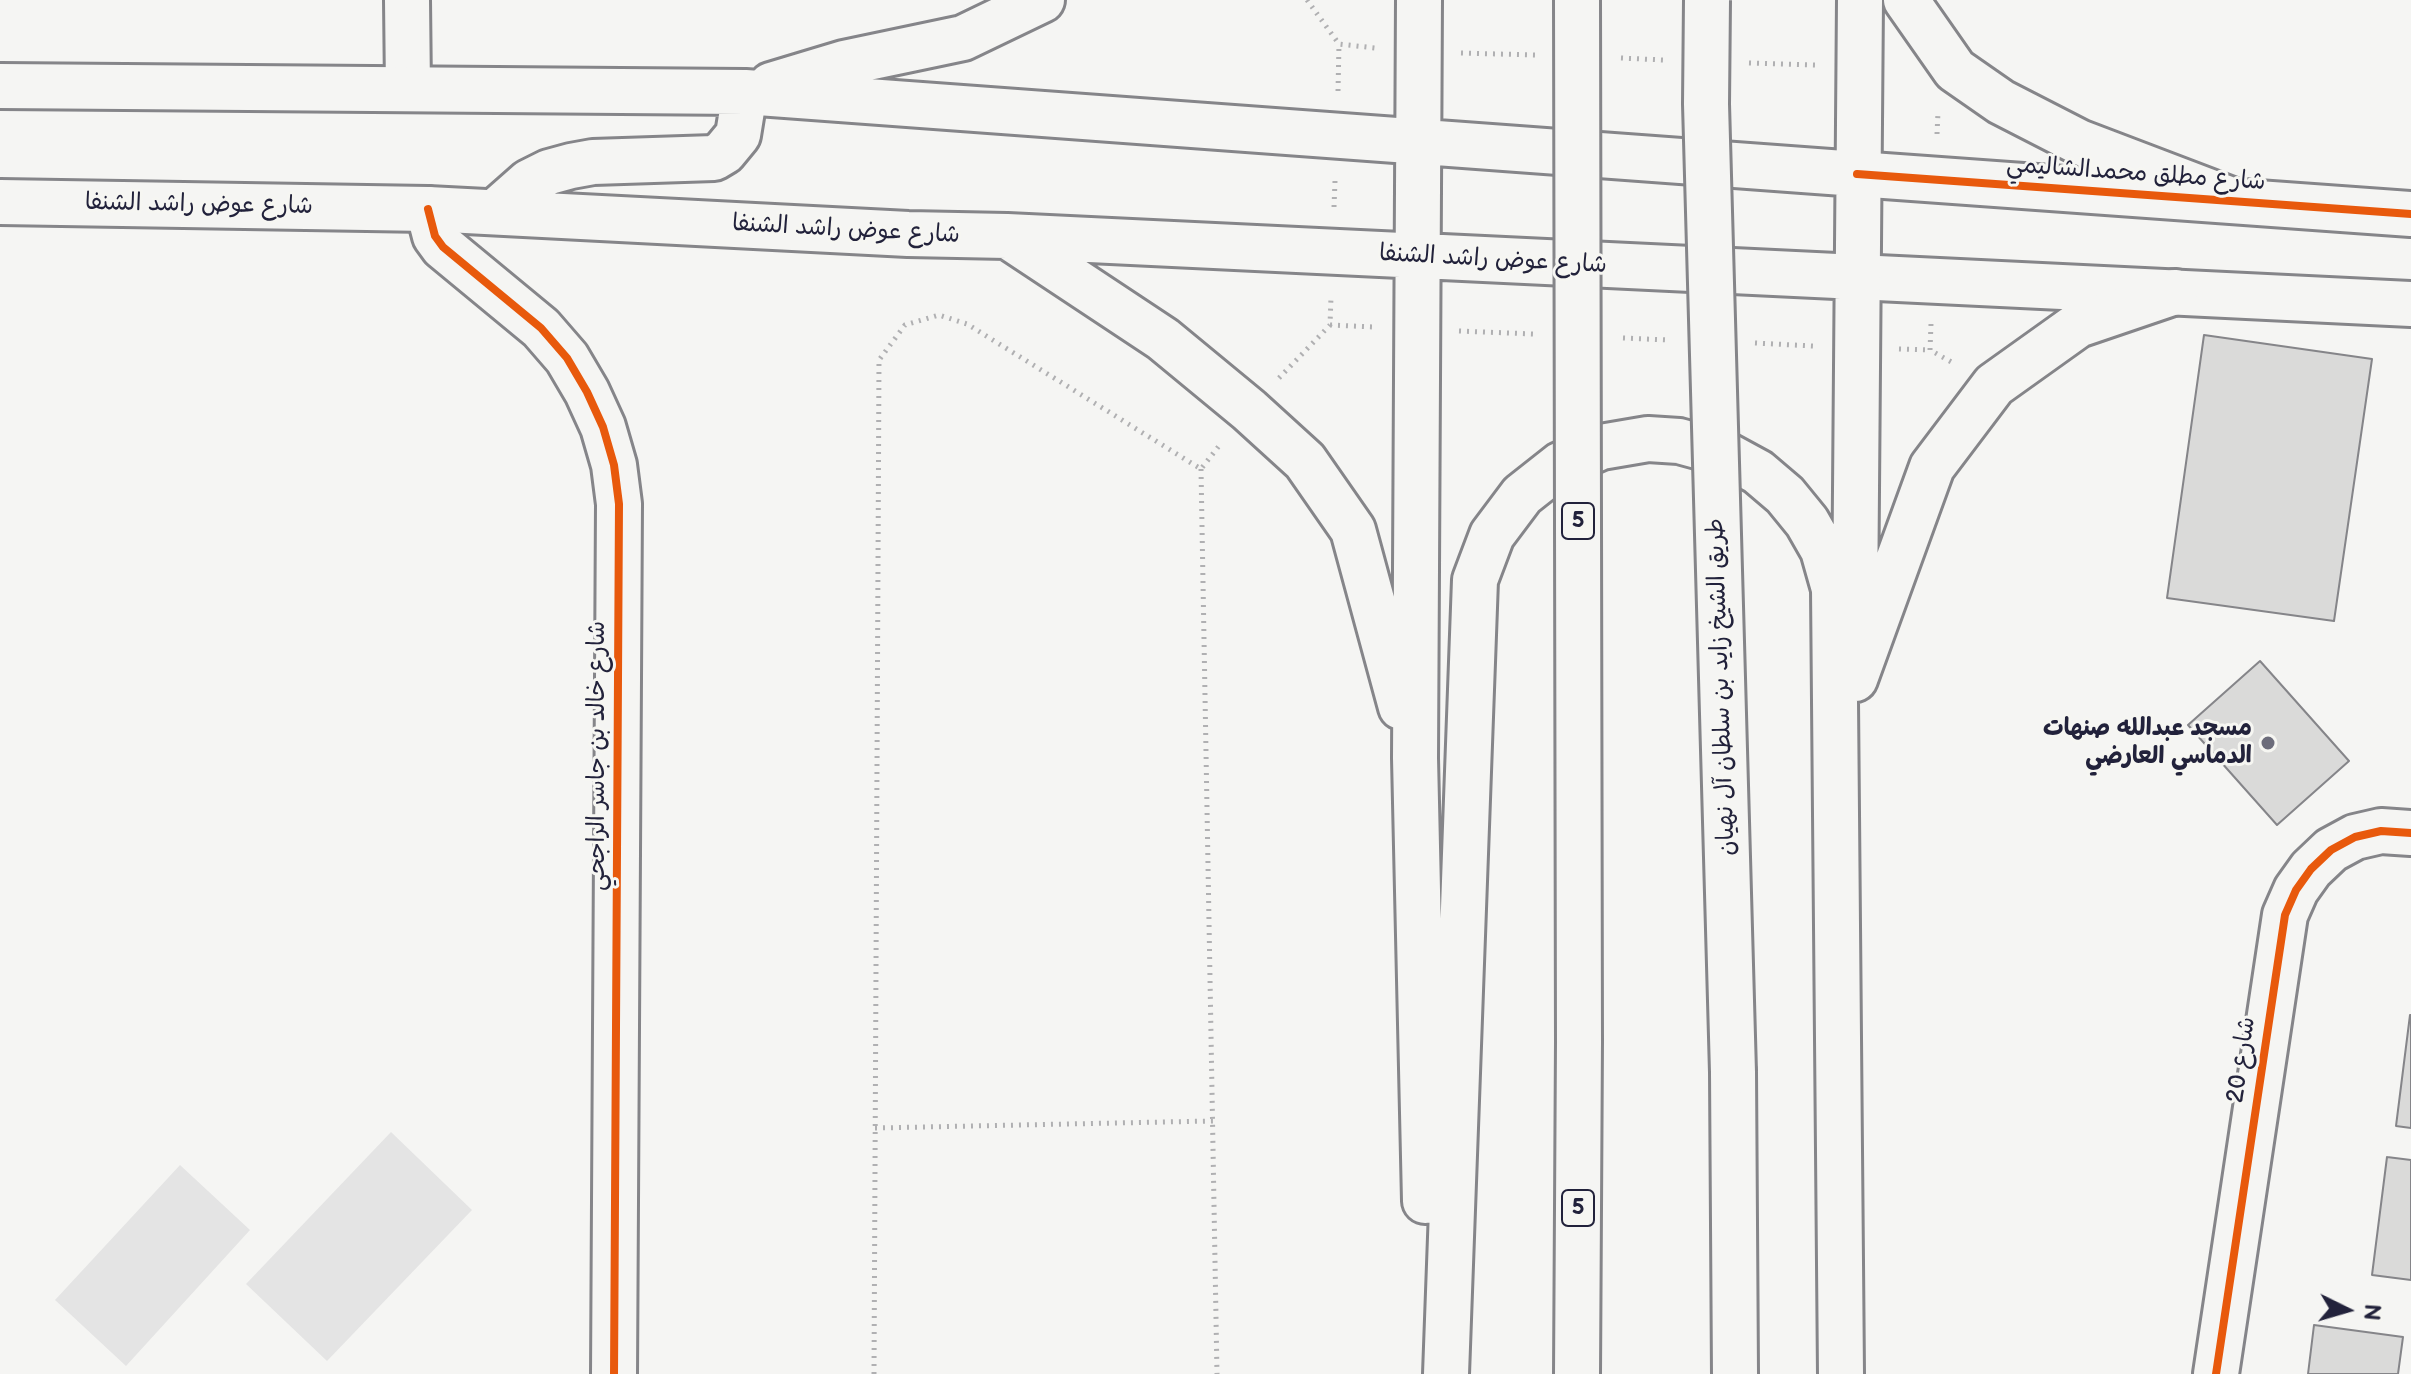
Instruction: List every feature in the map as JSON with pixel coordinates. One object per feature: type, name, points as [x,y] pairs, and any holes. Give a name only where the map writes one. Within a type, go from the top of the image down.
[{"type":"main road","points":[[407,0],[408,89]]},
{"type":"main road","points":[[745,92],[844,63],[963,38],[1042,0]]},
{"type":"main road","points":[[1419,0],[1415,758],[1429,1374]]},
{"type":"main road","name":"5","points":[[1577,0],[1577,1374]]},
{"type":"main road","name":"طريق الشيخ زايد بن سلطان آل نهيان","points":[[1707,0],[1706,104],[1733,1072],[1735,1374]]},
{"type":"main road","points":[[1844,1374],[1855,679],[1860,0]]},
{"type":"main road","points":[[1906,0],[1955,70],[2001,102],[2079,142],[2234,201]]},
{"type":"main road","points":[[0,86],[745,92],[1418,142]]},
{"type":"main road","points":[[495,212],[529,182],[571,166],[593,162],[714,158],[724,152],[738,135],[745,92]]},
{"type":"main road","name":"شارع مطلق محمدالشاليمي","points":[[1418,142],[2411,214]]},
{"type":"main road","name":"شارع عوض راشد الشنفا","points":[[0,202],[428,209],[1857,277]]},
{"type":"main road","name":"شارع خالد بن جاسر الراجحي","points":[[428,209],[435,236],[443,247],[541,328],[567,358],[603,427],[614,465],[619,520],[614,1374]]},
{"type":"main road","points":[[1007,236],[1163,339],[1305,461],[1353,530],[1415,758]]},
{"type":"main road","points":[[1857,277],[2411,304]]},
{"type":"main road","points":[[1855,679],[1932,467],[1994,385],[2078,325],[2175,292]]},
{"type":"main road","points":[[1446,1374],[1475,580],[1492,535],[1522,495],[1560,465],[1601,447],[1648,439],[1679,441],[1723,453],[1758,472],[1785,495],[1807,522],[1823,550],[1834,589],[1844,1374]]},
{"type":"main road","name":"شارع 20","points":[[2216,1374],[2285,915],[2303,879],[2331,850],[2355,837],[2381,831],[2411,833]]},
{"type":"path","points":[[1217,1374],[1201,469],[1249,410],[1330,325],[1339,44]]},
{"type":"path","points":[[874,1374],[879,360],[905,325],[939,315],[967,324],[1201,469]]},
{"type":"path","points":[[1330,325],[1543,334]]},
{"type":"path","points":[[1622,338],[1684,340]]},
{"type":"path","points":[[1747,343],[1930,350]]},
{"type":"path","points":[[875,1128],[1213,1121]]},
{"type":"shaded area","points":[[391,1132],[472,1210],[327,1361],[246,1284]]},
{"type":"shaded area","points":[[180,1165],[250,1230],[126,1366],[55,1300]]},
{"type":"building","points":[[2204,335],[2372,359],[2334,621],[2167,598]]},
{"type":"building","name":"مسجد عبدالله صنهات الدماسي العارضي","points":[[2260,661],[2349,761],[2277,825],[2188,725]]},
{"type":"building","points":[[2411,1015],[2411,1128],[2396,1126]]},
{"type":"building","points":[[2387,1157],[2411,1160],[2411,1280],[2372,1275]]},
{"type":"building","points":[[2314,1325],[2403,1337],[2398,1374],[2308,1374]]},
{"type":"cycle path","points":[[1857,174],[2411,214]]},
{"type":"cycle path","points":[[428,209],[435,236],[443,247],[541,328],[567,358],[603,427],[614,465],[619,504],[614,1374]]},
{"type":"cycle path","points":[[2216,1374],[2285,915],[2296,890],[2311,869],[2331,850],[2355,837],[2381,831],[2411,833]]},
{"type":"place","name":"مسجد عبدالله صنهات الدماسي العارضي","points":[[2268,743]]}]
